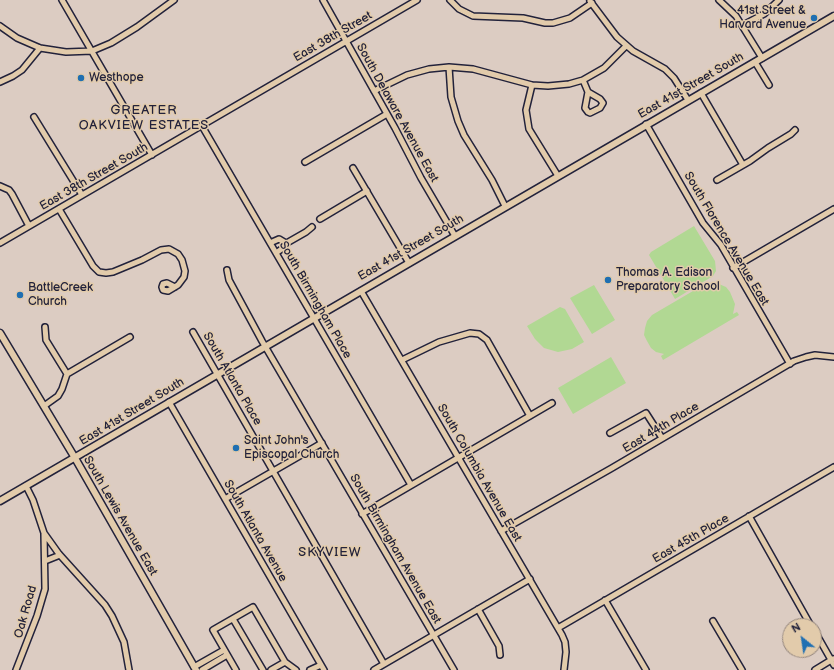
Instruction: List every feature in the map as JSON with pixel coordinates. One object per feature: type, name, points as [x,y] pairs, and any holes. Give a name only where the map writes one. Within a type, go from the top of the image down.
[{"type":"main road","name":"East 41st Street South","points":[[0,501],[834,16]]},
{"type":"main road","name":"South Lewis Avenue East","points":[[0,333],[75,458],[195,668]]},
{"type":"street","points":[[62,0],[152,155]]},
{"type":"street","points":[[0,26],[16,38],[40,48],[66,52],[92,51],[111,43],[137,28],[174,0]]},
{"type":"street","name":"South Delaware Avenue East","points":[[324,0],[421,178],[455,236]]},
{"type":"street","name":"East 38th Street","points":[[281,79],[417,0]]},
{"type":"street","points":[[450,0],[459,10],[473,16],[523,18],[544,23],[553,23],[570,18],[591,1],[610,30],[626,46],[657,63],[670,73],[688,100]]},
{"type":"street","points":[[719,0],[743,25],[762,58]]},
{"type":"street","points":[[743,25],[764,14],[779,0]]},
{"type":"street","points":[[374,91],[407,75],[429,69],[449,67],[474,69],[532,85],[559,85],[583,80],[604,68],[626,46]]},
{"type":"street","points":[[0,82],[22,70],[40,48]]},
{"type":"street","points":[[755,62],[769,86]]},
{"type":"street","points":[[449,67],[451,97],[458,121],[464,135],[492,180],[505,206]]},
{"type":"street","name":"East 38th Street South","points":[[0,243],[281,79]]},
{"type":"street","points":[[583,80],[588,92]]},
{"type":"street","points":[[532,85],[526,110],[529,129],[558,176]]},
{"type":"street","points":[[701,92],[743,165]]},
{"type":"street","points":[[305,162],[387,114]]},
{"type":"street","points":[[34,117],[82,195]]},
{"type":"street","name":"South Florence Avenue East","points":[[646,124],[704,223],[720,245],[790,364]]},
{"type":"street","name":"South Birmingham Place","points":[[202,126],[411,485]]},
{"type":"street","points":[[717,180],[792,134],[795,130]]},
{"type":"street","points":[[354,168],[409,263]]},
{"type":"street","points":[[2,187],[12,194],[29,226]]},
{"type":"street","points":[[320,219],[367,191]]},
{"type":"street","points":[[60,209],[93,266],[99,272],[113,272],[162,250],[168,249],[178,254],[182,260],[185,271],[182,281],[175,287]]},
{"type":"street","points":[[733,268],[834,209]]},
{"type":"street","points":[[276,253],[284,248],[285,244],[312,227]]},
{"type":"street","points":[[270,243],[278,239],[283,240],[285,244]]},
{"type":"street","name":"South Birmingham Avenue East","points":[[227,270],[229,280],[265,347],[454,670]]},
{"type":"street","name":"South Columbia Avenue East","points":[[361,290],[558,628],[565,642],[566,652],[564,670]]},
{"type":"street","points":[[45,327],[46,340],[66,374]]},
{"type":"street","name":"South Atlanta Place","points":[[193,332],[384,664]]},
{"type":"street","points":[[402,360],[429,346],[470,332],[479,334],[486,340],[530,416]]},
{"type":"street","points":[[44,406],[58,396],[62,389],[66,374],[130,337]]},
{"type":"street","name":"East 44th Place","points":[[501,531],[790,364],[806,357],[834,357]]},
{"type":"street","name":"South Atlanta Avenue","points":[[169,402],[324,670]]},
{"type":"street","points":[[362,514],[552,404]]},
{"type":"street","points":[[610,434],[646,413],[662,438]]},
{"type":"street","points":[[225,499],[322,443]]},
{"type":"street","name":"East 45th Place","points":[[558,628],[834,467]]},
{"type":"street","points":[[26,486],[33,500],[44,533],[60,555],[105,605],[112,616],[124,642],[129,670]]},
{"type":"street","points":[[749,516],[807,618]]},
{"type":"street","name":"Oak Road","points":[[16,670],[37,616],[45,589],[44,533]]},
{"type":"street","points":[[45,561],[60,555]]},
{"type":"street","points":[[374,670],[530,579]]},
{"type":"street","points":[[605,600],[646,670]]},
{"type":"street","points":[[236,670],[213,630],[253,607],[285,662],[296,670]]},
{"type":"street","points":[[478,609],[499,646],[500,655]]},
{"type":"street","points":[[233,619],[262,670]]},
{"type":"street","points":[[713,621],[742,670]]},
{"type":"street","points":[[815,670],[833,662],[822,643]]},
{"type":"street","points":[[195,668],[226,653]]},
{"type":"street","points":[[202,670],[226,653]]},
{"type":"street","points":[[271,670],[285,662]]},
{"type":"street","points":[[312,669],[321,665]]},
{"type":"green space","points":[[694,226],[715,261],[716,271],[713,276],[675,299],[649,255],[651,252]]},
{"type":"green space","points":[[713,283],[726,287],[735,304],[733,314],[737,312],[739,315],[663,360],[661,356],[664,354],[656,352],[651,348],[644,335],[647,321],[652,315],[705,284]]},
{"type":"green space","points":[[594,285],[615,320],[592,334],[570,298]]},
{"type":"green space","points":[[560,307],[565,309],[584,342],[572,349],[558,352],[544,348],[535,339],[527,326]]},
{"type":"green space","points":[[611,357],[626,383],[573,414],[558,388]]},
{"type":"place","name":"41st Street & Harvard Avenue","points":[[814,18]]},
{"type":"place","name":"Westhope","points":[[81,78]]},
{"type":"place","name":"Thomas A. Edison Preparatory School","points":[[608,280]]},
{"type":"place","name":"BattleCreek Church","points":[[20,295]]},
{"type":"place","name":"Saint John's Episcopal Church","points":[[236,448]]},
{"type":"district","name":"GREATER OAKVIEW ESTATES","points":[[144,118]]},
{"type":"district","name":"SKYVIEW","points":[[330,553]]}]
